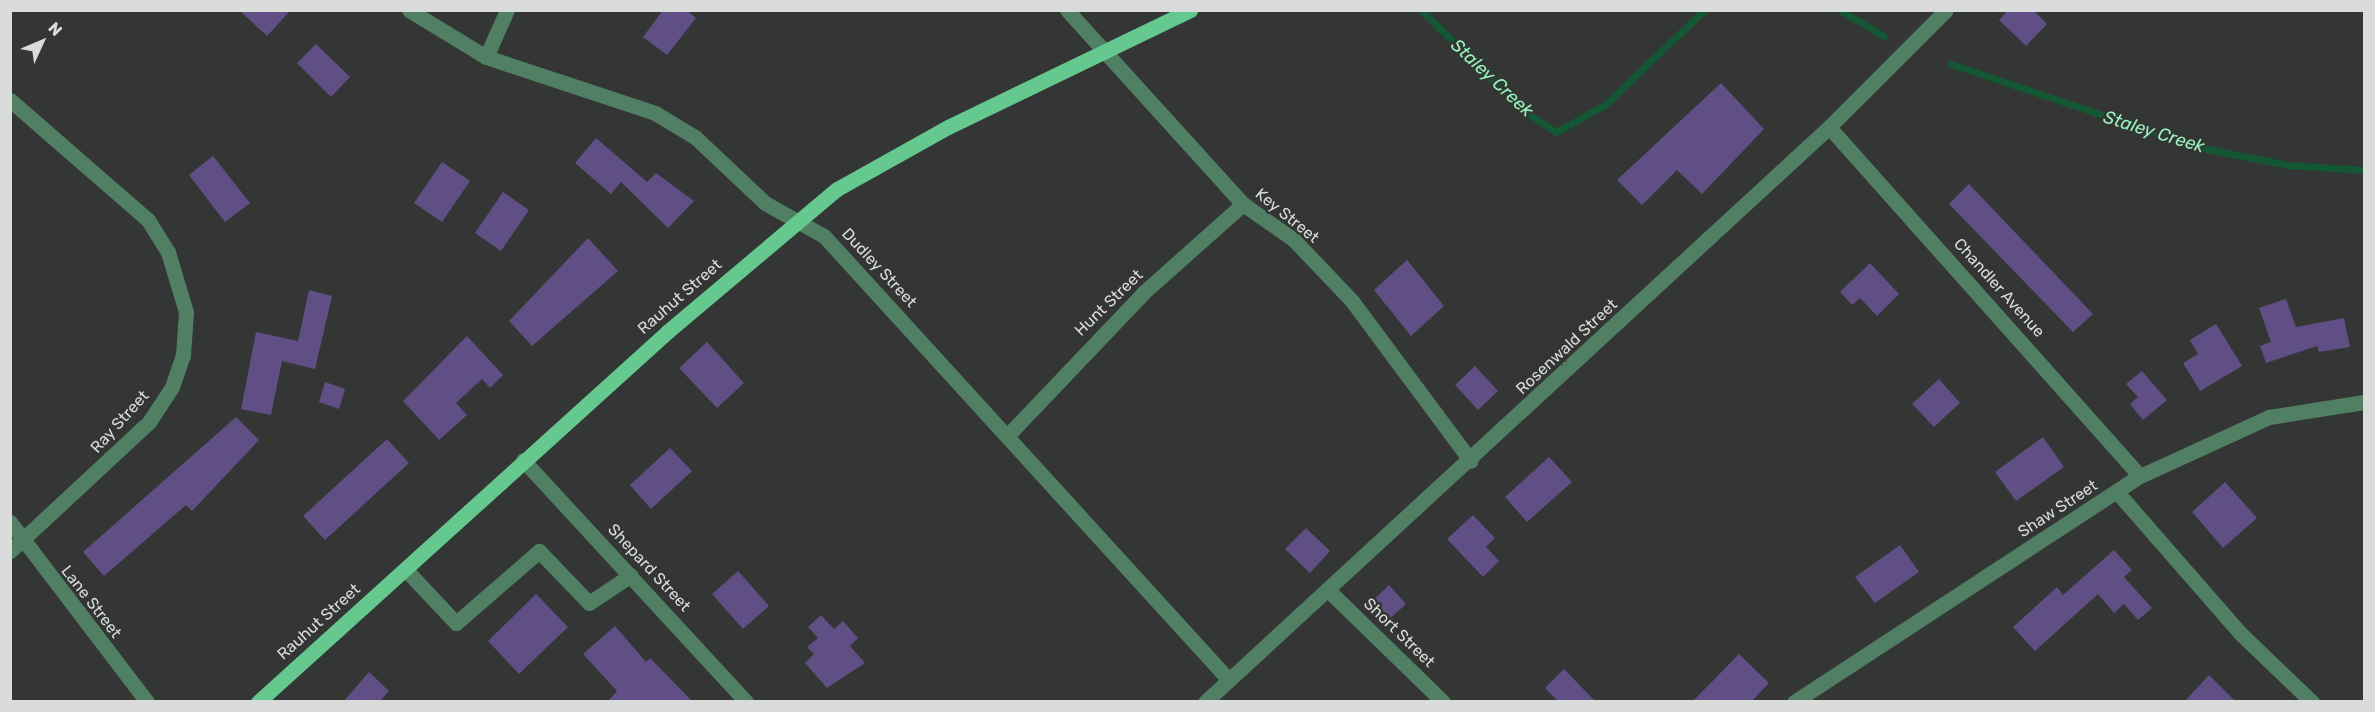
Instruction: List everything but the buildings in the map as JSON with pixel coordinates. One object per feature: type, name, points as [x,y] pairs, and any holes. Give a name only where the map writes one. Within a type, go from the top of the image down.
[{"type":"main road","name":"Rauhut Street","points":[[258,702],[406,570],[523,460],[798,219],[837,189],[913,145],[1109,52],[1190,10]]},
{"type":"street","name":"Dudley Street","points":[[409,10],[486,57],[655,113],[695,137],[765,203],[798,219],[824,236],[1008,435],[1229,680]]},
{"type":"street","points":[[486,57],[507,10]]},
{"type":"street","name":"Key Street","points":[[1067,10],[1109,52],[1243,204],[1294,240],[1352,301],[1471,460]]},
{"type":"street","name":"Rosenwald Street","points":[[1205,702],[1329,591],[1829,127],[1946,10]]},
{"type":"street","name":"Ray Street","points":[[10,100],[148,220],[168,252],[186,312],[180,366],[149,422],[17,546]]},
{"type":"street","name":"Chandler Avenue","points":[[1829,127],[2140,476]]},
{"type":"street","name":"Hunt Street","points":[[1008,435],[1143,293],[1243,204]]},
{"type":"street","name":"Shaw Street","points":[[1794,702],[2140,476],[2269,417],[2364,402]]},
{"type":"street","name":"Shepard Street","points":[[523,460],[746,702]]},
{"type":"street","points":[[2117,492],[2240,633],[2312,702]]},
{"type":"street","name":"Lane Street","points":[[10,522],[17,546],[147,702]]},
{"type":"street","points":[[406,570],[456,623],[539,551],[589,603],[631,575]]},
{"type":"street","name":"Short Street","points":[[1329,591],[1443,702]]},
{"type":"waterway","name":"Staley Creek","points":[[1421,10],[1527,113],[1556,132],[1606,104],[1704,10]]},
{"type":"waterway","name":"Staley Creek","points":[[1840,10],[1884,36]]},
{"type":"waterway","name":"Staley Creek","points":[[1951,64],[2197,147],[2288,165],[2364,170]]}]
